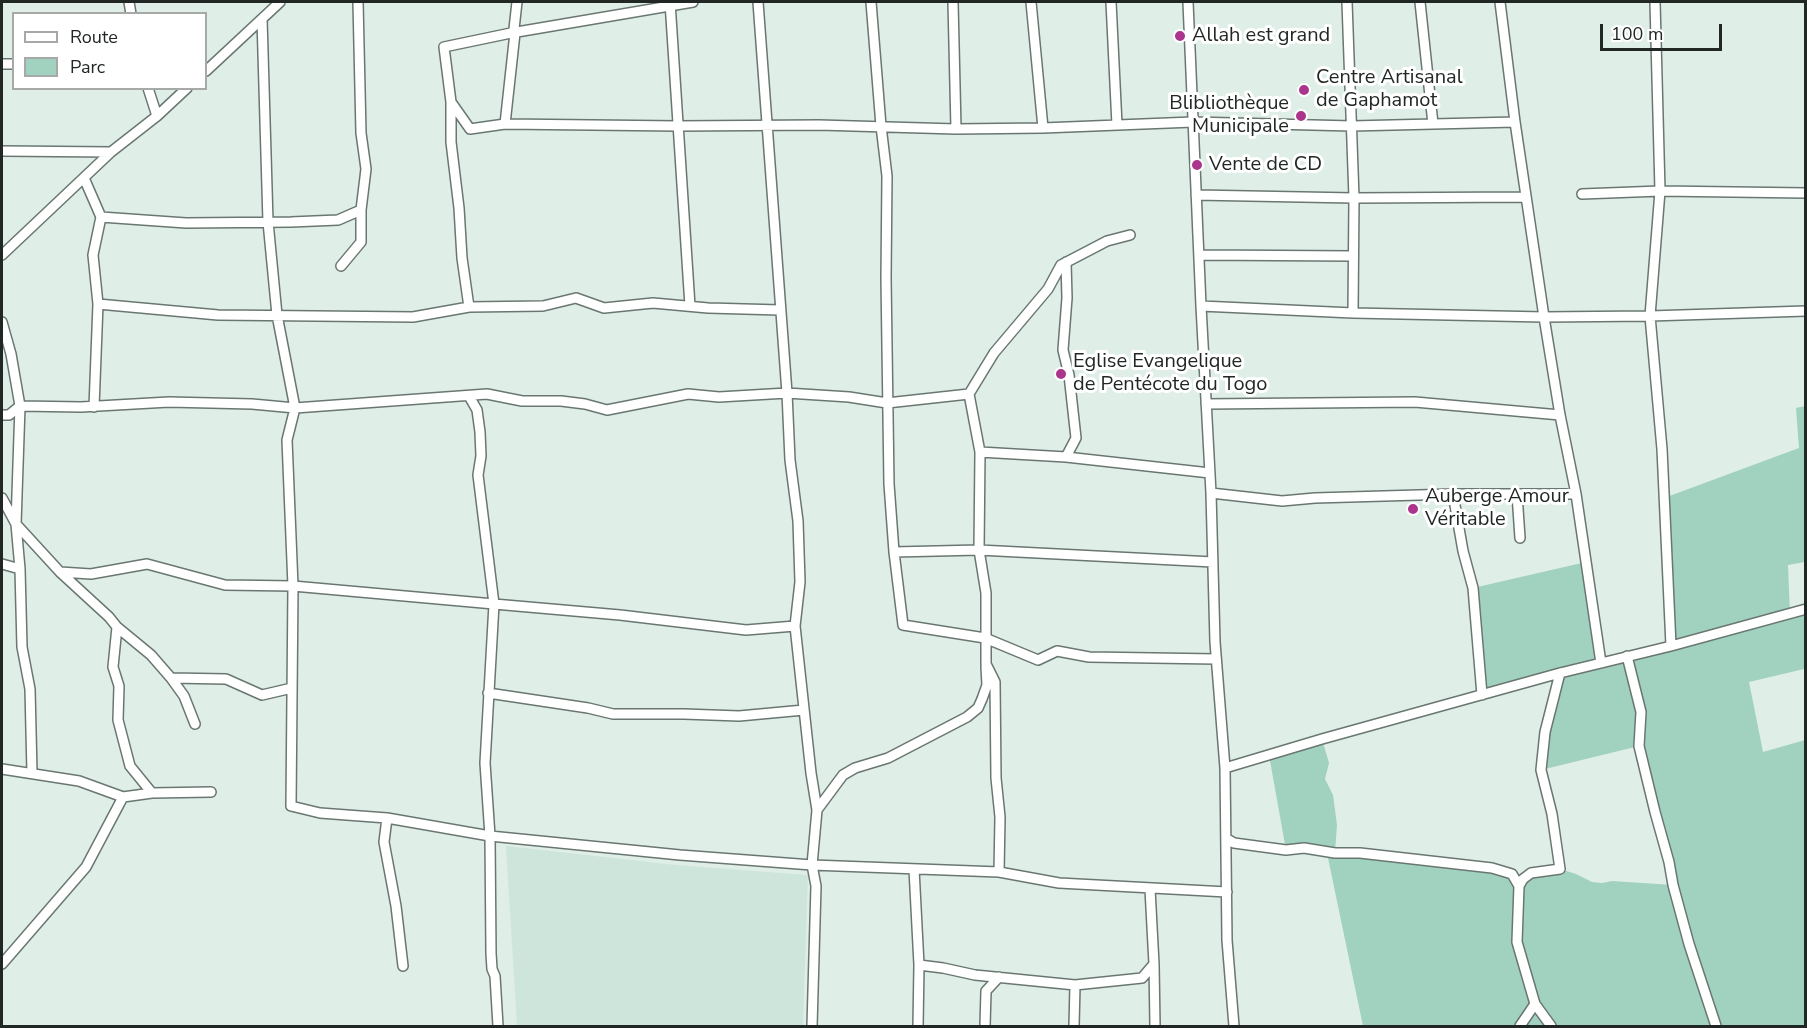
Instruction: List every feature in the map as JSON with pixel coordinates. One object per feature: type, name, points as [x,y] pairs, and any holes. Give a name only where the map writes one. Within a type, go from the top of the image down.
[{"type":"street","points":[[207,70],[280,2]]},
{"type":"street","points":[[342,266],[361,242],[361,210],[366,169],[361,133],[358,2]]},
{"type":"street","points":[[505,123],[515,33],[516,2]]},
{"type":"street","points":[[469,307],[462,258],[451,142],[451,102],[444,47],[670,3],[693,2]]},
{"type":"street","points":[[758,2],[790,460],[798,521],[800,582],[795,626],[817,810],[812,865],[816,886],[812,1026]]},
{"type":"street","points":[[871,2],[887,177],[889,483],[903,625],[985,638],[1038,660],[1057,651],[1089,657],[1216,659]]},
{"type":"street","points":[[953,2],[956,129]]},
{"type":"street","points":[[1031,2],[1043,129]]},
{"type":"street","points":[[1111,2],[1117,125]]},
{"type":"street","points":[[1188,2],[1211,493],[1216,659],[1225,768],[1227,940],[1234,1026]]},
{"type":"street","points":[[1347,2],[1354,198],[1353,313]]},
{"type":"street","points":[[1420,2],[1433,124]]},
{"type":"street","points":[[1500,2],[1544,317],[1576,494],[1601,663]]},
{"type":"street","points":[[1655,2],[1660,191],[1650,316],[1662,449],[1671,646]]},
{"type":"street","points":[[670,3],[690,306]]},
{"type":"street","points":[[262,19],[268,222],[278,315],[295,408],[287,440],[293,586],[291,806],[320,813],[387,818],[490,836],[680,855],[812,865],[999,872],[1059,883],[1227,892]]},
{"type":"street","points":[[149,90],[157,116]]},
{"type":"street","points":[[2,255],[111,152],[157,116],[185,90]]},
{"type":"street","points":[[451,102],[470,129],[505,123],[1043,129],[1193,122],[1352,126],[1515,122]]},
{"type":"street","points":[[2,151],[111,152]]},
{"type":"street","points":[[84,178],[101,217],[93,255],[98,304],[94,407]]},
{"type":"street","points":[[1582,194],[1660,191],[1806,193]]},
{"type":"street","points":[[1196,195],[1354,198],[1526,197]]},
{"type":"street","points":[[101,217],[186,223],[268,222],[338,220],[361,210]]},
{"type":"street","points":[[817,810],[843,775],[855,768],[888,758],[968,717],[978,708],[987,685],[986,593],[979,550],[980,452],[969,394],[994,353],[1048,289],[1061,265],[1107,241],[1130,235]]},
{"type":"street","points":[[2,243],[15,243]]},
{"type":"street","points":[[1199,255],[1353,256]]},
{"type":"street","points":[[1066,262],[1067,298],[1063,350],[1069,375],[1076,438],[1066,457]]},
{"type":"street","points":[[98,304],[218,315],[412,317],[469,307],[543,306],[576,298],[604,308],[653,303],[780,310]]},
{"type":"street","points":[[1201,306],[1353,313],[1544,317],[1806,311]]},
{"type":"street","points":[[2,322],[11,354],[20,406],[16,524],[20,569],[22,647],[30,689],[32,773]]},
{"type":"street","points":[[2,415],[9,415],[20,406],[94,407],[169,402],[252,404],[295,408],[487,394],[522,400],[585,404],[608,410],[688,394],[720,397],[787,393],[849,397],[887,403],[969,394]]},
{"type":"street","points":[[470,396],[477,410],[480,432],[482,456],[478,475],[494,604],[485,763],[490,836],[491,953],[498,1026]]},
{"type":"street","points":[[1206,404],[1415,402],[1560,415]]},
{"type":"street","points":[[980,452],[1066,457],[1210,473]]},
{"type":"street","points":[[1211,493],[1282,501],[1453,494],[1576,494]]},
{"type":"street","points":[[1453,494],[1463,551],[1473,588],[1482,695]]},
{"type":"street","points":[[1517,494],[1520,538]]},
{"type":"street","points":[[2,498],[16,524],[60,572],[151,656],[171,678],[184,696],[195,724]]},
{"type":"street","points":[[894,552],[979,550],[1213,562]]},
{"type":"street","points":[[2,564],[20,569]]},
{"type":"street","points":[[60,572],[91,574],[147,564],[225,585],[293,586],[620,615],[746,630],[795,626]]},
{"type":"street","points":[[1225,768],[1482,695],[1806,609]]},
{"type":"street","points":[[117,627],[113,667],[118,686],[118,720],[130,766],[152,793]]},
{"type":"street","points":[[1627,656],[1641,712],[1639,746],[1652,801],[1670,862],[1673,885],[1689,944],[1716,1026]]},
{"type":"street","points":[[986,664],[995,682],[996,778],[1000,817],[999,872]]},
{"type":"street","points":[[1551,1026],[1535,1004],[1517,942],[1519,886],[1523,879],[1531,873],[1560,869],[1552,814],[1541,770],[1545,732],[1560,674]]},
{"type":"street","points":[[171,678],[226,680],[262,695],[292,688]]},
{"type":"street","points":[[488,693],[613,714],[739,716],[804,711]]},
{"type":"street","points":[[2,769],[79,781],[123,797],[152,793],[211,792]]},
{"type":"street","points":[[2,964],[86,867],[123,797]]},
{"type":"street","points":[[387,818],[384,842],[396,906],[403,966]]},
{"type":"street","points":[[1227,838],[1234,843],[1286,850],[1304,848],[1492,868],[1512,874],[1519,886]]},
{"type":"street","points":[[914,869],[919,964],[918,1026]]},
{"type":"street","points":[[1150,889],[1155,1026]]},
{"type":"street","points":[[919,964],[975,975],[1076,985],[1142,978],[1154,964]]},
{"type":"street","points":[[985,1026],[986,991],[999,977]]},
{"type":"street","points":[[1074,1026],[1076,985]]},
{"type":"street","points":[[1520,1026],[1535,1004]]},
{"type":"shaded area","points":[[506,846],[676,865],[808,875],[803,1026],[517,1026]]},
{"type":"green space","points":[[1805,406],[1805,562],[1788,565],[1790,614],[1805,610],[1805,666],[1804,669],[1749,682],[1763,752],[1805,740],[1805,1026],[1363,1026],[1327,853],[1286,850],[1269,755],[1322,739],[1329,763],[1325,779],[1333,795],[1337,825],[1335,852],[1512,874],[1519,886],[1531,873],[1560,869],[1592,882],[1673,885],[1639,746],[1541,770],[1560,674],[1482,695],[1473,588],[1586,562],[1601,663],[1670,645],[1664,498],[1799,448],[1796,408]]},
{"type":"place","name":"Allah est grand","points":[[1180,36]]},
{"type":"place","name":"Centre Artisanal de Gaphamot","points":[[1304,90]]},
{"type":"place","name":"Blibliothèque Municipale","points":[[1301,116]]},
{"type":"place","name":"Vente de CD","points":[[1197,165]]},
{"type":"place","name":"Eglise Evangelique de Pentécote du Togo","points":[[1061,374]]},
{"type":"place","name":"Auberge Amour Véritable","points":[[1413,509]]}]
